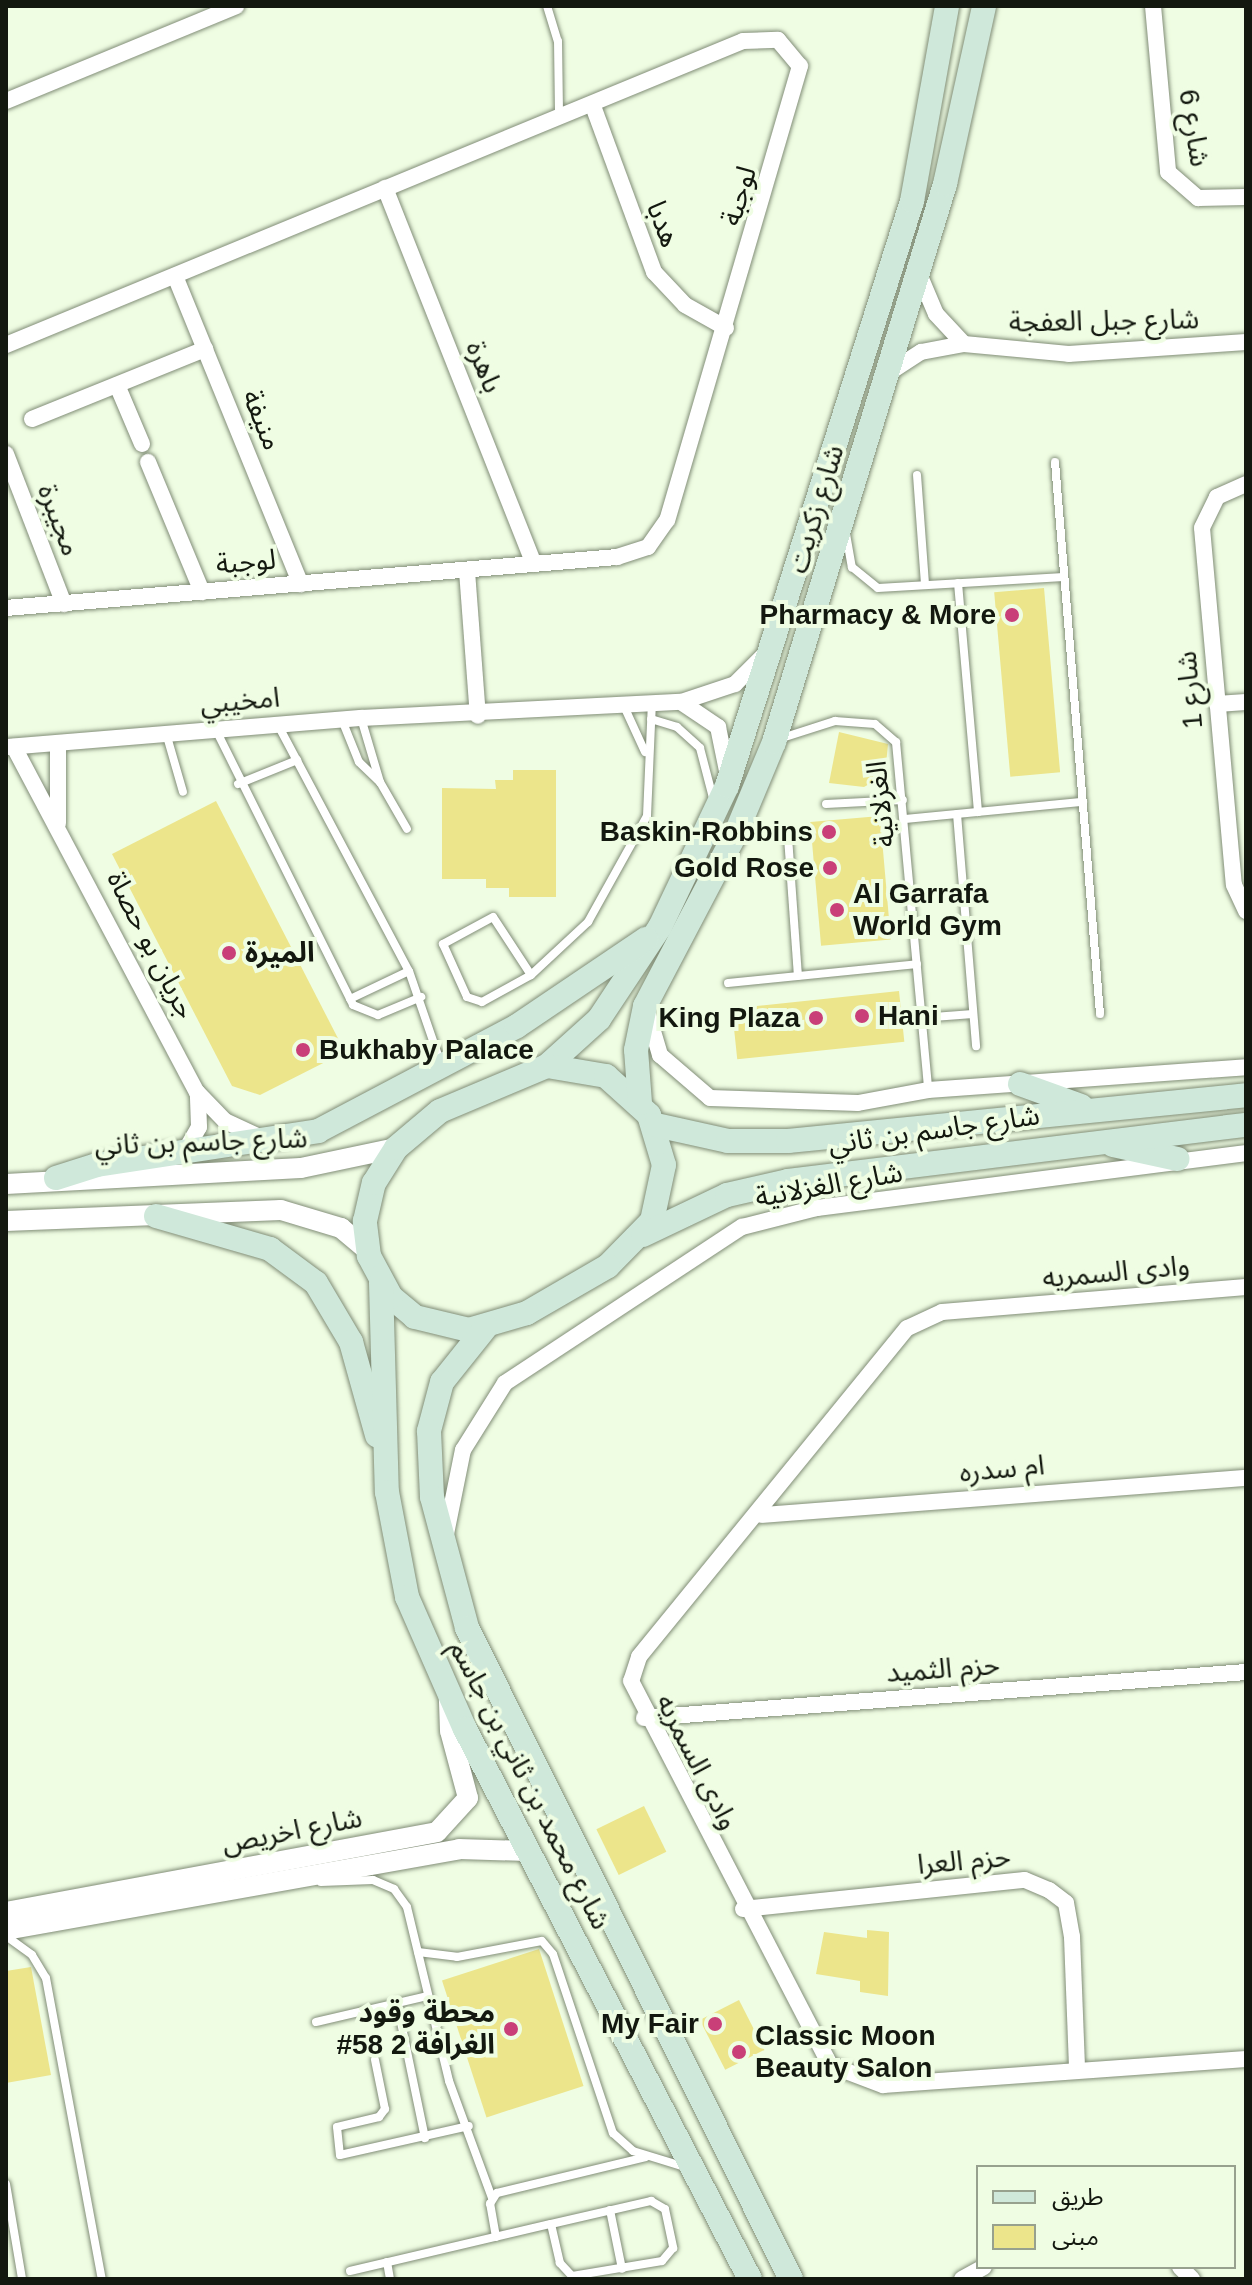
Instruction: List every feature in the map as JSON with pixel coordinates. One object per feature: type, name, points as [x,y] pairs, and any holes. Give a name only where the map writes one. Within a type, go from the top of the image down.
[{"type":"main road","name":"شارع زكريت","points":[[547,1066],[599,1019],[660,927],[727,786],[777,638],[919,179],[947,6]]},
{"type":"main road","name":"شارع زكريت","points":[[640,1103],[636,1050],[645,1006],[736,833],[774,742],[919,274],[984,6]]},
{"type":"main road","points":[[56,1178],[184,1153],[287,1139],[442,1068],[591,981],[660,927]]},
{"type":"main road","points":[[547,1066],[606,1076],[640,1103],[656,1125],[663,1180],[641,1236],[570,1291],[486,1327],[426,1321],[381,1283],[368,1251],[371,1191],[396,1148],[451,1104],[547,1066]]},
{"type":"main road","points":[[1020,1084],[1091,1109]]},
{"type":"main road","name":"شارع جاسم بن ثاني","points":[[656,1125],[728,1141],[788,1141],[1246,1095]]},
{"type":"main road","name":"شارع جاسم بن ثاني","points":[[641,1236],[762,1187],[1088,1139],[1246,1125]]},
{"type":"main road","points":[[1088,1139],[1178,1159]]},
{"type":"main road","points":[[156,1216],[270,1249],[316,1283],[351,1342],[385,1461]]},
{"type":"main road","name":"شارع محمد بن ثاني بن جاسم","points":[[381,1283],[385,1461],[407,1597],[449,1696],[750,2279]]},
{"type":"main road","name":"شارع محمد بن ثاني بن جاسم","points":[[486,1327],[454,1362],[434,1403],[429,1466],[444,1551],[487,1672],[791,2279]]},
{"type":"street","points":[[6,101],[236,6]]},
{"type":"street","name":"شارع 6","points":[[1153,6],[1168,172],[1198,198],[1246,197]]},
{"type":"street","name":"لوجبة","points":[[6,345],[755,37],[778,40],[795,55],[799,89],[660,535],[634,555],[6,608]]},
{"type":"street","name":"هدبا","points":[[593,106],[654,272],[685,305],[726,328]]},
{"type":"street","name":"باهرة","points":[[385,188],[534,564]]},
{"type":"street","points":[[919,274],[936,314],[964,344]]},
{"type":"street","name":"منيفة","points":[[175,276],[301,584]]},
{"type":"street","name":"شارع جبل العفجة","points":[[890,372],[921,352],[964,344],[1069,354],[1246,342]]},
{"type":"street","points":[[32,419],[205,349]]},
{"type":"street","points":[[117,385],[142,444]]},
{"type":"street","name":"مجيبرة","points":[[6,454],[64,604]]},
{"type":"street","points":[[148,462],[202,592]]},
{"type":"street","name":"شارع 1","points":[[1246,484],[1217,497],[1202,528],[1234,885],[1246,911]]},
{"type":"street","points":[[467,571],[478,716]]},
{"type":"street","name":"امخيبي","points":[[10,747],[342,719],[478,716],[623,704],[652,710],[735,684],[777,638]]},
{"type":"street","points":[[681,702],[703,713],[722,735],[727,786]]},
{"type":"street","points":[[1217,704],[1246,702]]},
{"type":"street","name":"جريان بو حصاة","points":[[58,743],[58,823]]},
{"type":"street","name":"جريان بو حصاة","points":[[10,747],[58,823],[197,1092],[237,1129],[287,1139]]},
{"type":"street","points":[[645,1006],[660,1055],[710,1098],[858,1103],[928,1090],[1246,1067]]},
{"type":"street","name":"جريان بو حصاة","points":[[184,1153],[199,1127],[197,1092]]},
{"type":"street","name":"شارع جاسم بن ثاني","points":[[6,1184],[56,1178],[313,1167],[396,1148]]},
{"type":"street","name":"شارع الغزلانية","points":[[444,1551],[463,1450],[505,1383],[742,1227],[817,1208],[1178,1159],[1246,1153]]},
{"type":"street","points":[[6,1221],[292,1212],[341,1228],[368,1251]]},
{"type":"street","name":"وادى السمريه","points":[[1246,1287],[923,1318],[907,1328],[762,1515],[639,1657],[632,1689],[644,1718],[816,2050],[849,2075],[883,2085],[1077,2068],[1246,2059]]},
{"type":"street","name":"ام سدره","points":[[762,1515],[1246,1478]]},
{"type":"street","name":"حزم الثميد","points":[[644,1718],[1246,1672]]},
{"type":"street","name":"شارع اخريص","points":[[6,1912],[437,1832],[451,1824],[468,1798],[450,1731],[449,1696]]},
{"type":"street","name":"شارع اخريص","points":[[6,1933],[476,1846],[527,1851]]},
{"type":"street","name":"حزم العرا","points":[[743,1909],[1025,1880],[1049,1890],[1066,1903],[1072,1937],[1077,2068]]},
{"type":"street","points":[[962,2279],[980,2269]]},
{"type":"lane","points":[[547,6],[559,51],[559,120]]},
{"type":"lane","points":[[1055,462],[1100,1014]]},
{"type":"lane","points":[[917,475],[925,585]]},
{"type":"lane","points":[[844,521],[852,567],[862,581],[878,588],[1064,577]]},
{"type":"lane","points":[[958,583],[978,812]]},
{"type":"lane","points":[[623,704],[645,752]]},
{"type":"lane","points":[[531,975],[493,917],[443,944],[474,1001],[531,975],[588,922],[638,840],[649,804],[645,752],[652,710],[682,730],[703,752],[714,814]]},
{"type":"lane","points":[[361,718],[380,782],[407,829]]},
{"type":"lane","points":[[342,719],[359,762],[380,782]]},
{"type":"lane","points":[[278,724],[409,971],[421,997],[442,1068]]},
{"type":"lane","name":"الغزلانية","points":[[774,742],[817,724],[875,724],[896,742],[928,1090]]},
{"type":"lane","points":[[216,729],[238,784],[350,999],[371,1015],[421,997]]},
{"type":"lane","points":[[166,733],[183,792]]},
{"type":"lane","points":[[238,784],[297,760]]},
{"type":"lane","points":[[826,804],[903,800]]},
{"type":"lane","points":[[905,819],[1083,802]]},
{"type":"lane","points":[[957,814],[976,1046]]},
{"type":"lane","points":[[788,837],[798,976]]},
{"type":"lane","points":[[728,983],[917,964]]},
{"type":"lane","points":[[350,999],[409,971]]},
{"type":"lane","points":[[920,1018],[973,1014]]},
{"type":"lane","points":[[297,1879],[373,1880],[394,1889],[407,1907],[449,2081],[469,2126],[492,2198],[496,2237]]},
{"type":"lane","points":[[6,1933],[32,1955],[46,1978],[102,2279]]},
{"type":"lane","points":[[418,1952],[457,1957],[534,1939],[548,1947],[613,2133],[647,2156],[692,2169]]},
{"type":"lane","points":[[316,2022],[428,1996]]},
{"type":"lane","points":[[397,2003],[425,2138]]},
{"type":"lane","points":[[375,2060],[385,2109],[379,2117],[337,2127],[337,2150],[350,2157],[469,2126]]},
{"type":"lane","points":[[492,2198],[647,2156]]},
{"type":"lane","points":[[6,2184],[22,2279]]},
{"type":"lane","points":[[350,2271],[610,2210],[651,2201],[665,2209],[671,2254],[622,2269],[566,2273],[551,2224]]},
{"type":"lane","points":[[610,2210],[622,2269]]},
{"type":"lane","points":[[387,2262],[390,2279]]},
{"type":"building","points":[[1044,588],[1060,772],[1010,777],[994,592]]},
{"type":"building","points":[[839,732],[888,744],[885,775],[864,787],[829,783]]},
{"type":"building","points":[[513,770],[556,770],[556,897],[509,897],[509,888],[486,888],[486,879],[442,879],[442,788],[496,789],[495,780],[513,780]]},
{"type":"building","name":"الميرة","points":[[216,801],[345,1052],[260,1095],[232,1086],[112,854]]},
{"type":"building","points":[[880,816],[891,940],[821,946],[810,822]]},
{"type":"building","points":[[899,991],[904,1042],[737,1059],[732,1009]]},
{"type":"building","points":[[644,1806],[666,1852],[619,1875],[596,1829]]},
{"type":"building","points":[[867,1930],[889,1932],[888,1996],[860,1992],[860,1981],[816,1974],[824,1932],[867,1938]]},
{"type":"building","name":"محطة وقود #58 الغرافة 2","points":[[539,1949],[583,2086],[486,2117],[442,1981]]},
{"type":"building","points":[[31,1967],[51,2075],[6,2083],[6,1971]]},
{"type":"building","points":[[739,2000],[764,2050],[725,2070],[700,2020]]},
{"type":"place","name":"Pharmacy & More","points":[[1012,615]]},
{"type":"place","name":"Baskin-Robbins","points":[[829,832]]},
{"type":"place","name":"Gold Rose","points":[[830,868]]},
{"type":"place","name":"Al Garrafa World Gym","points":[[837,910]]},
{"type":"place","name":"الميرة","points":[[229,953]]},
{"type":"place","name":"Hani","points":[[862,1016]]},
{"type":"place","name":"King Plaza","points":[[816,1018]]},
{"type":"place","name":"Bukhaby Palace","points":[[303,1050]]},
{"type":"place","name":"My Fair","points":[[715,2024]]},
{"type":"place","name":"محطة وقود #58 الغرافة 2","points":[[511,2029]]},
{"type":"place","name":"Classic Moon Beauty Salon","points":[[739,2052]]}]
